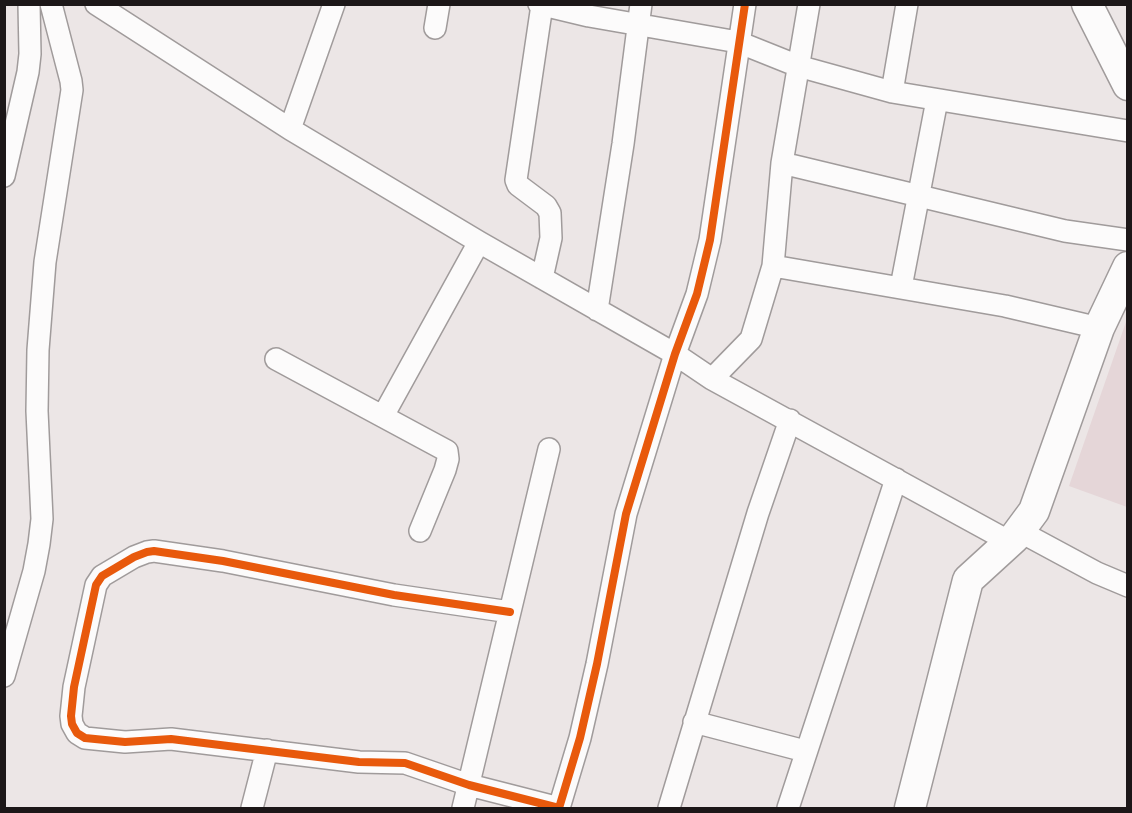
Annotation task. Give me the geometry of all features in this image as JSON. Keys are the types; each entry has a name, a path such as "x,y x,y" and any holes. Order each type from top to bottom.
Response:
{"street":[{"path":"4,176 28,72 29,4"},
{"path":"4,676 39,544 42,519 37,411 38,350 45,262 72,90 51,4"},
{"path":"96,4 290,129 479,242 675,354 712,379 896,479 1015,536 1128,586"},
{"path":"290,129 334,4"},
{"path":"435,28 439,4"},
{"path":"510,612 394,595 222,561 154,551 134,557 102,576 96,585 74,687 71,716 77,733 85,738 125,742 171,739 360,762 405,763 469,785 560,808 580,738 597,664 626,514 675,354 697,294 710,240 745,4"},
{"path":"712,379 751,339 773,266 782,163 809,4"},
{"path":"892,92 907,4"},
{"path":"1087,4 1128,85"},
{"path":"542,278 551,238 550,213 546,206 518,185 516,180 541,5 589,16 640,14 738,42 798,66 892,92 1128,131"},
{"path":"597,310 640,14"},
{"path":"901,287 937,100"},
{"path":"782,163 1065,231 1128,240"},
{"path":"383,416 479,242"},
{"path":"773,266 1005,306 1099,328"},
{"path":"909,808 968,580 1015,536 1034,511 1099,328 1128,267"},
{"path":"276,358 443,448 448,454 446,470 420,531"},
{"path":"669,808 758,513 790,420"},
{"path":"463,808 549,449"},
{"path":"788,808 896,479"},
{"path":"694,722 805,752"},
{"path":"252,808 267,750"}],"shaded area":[{"path":"1127,319 1128,507 1069,486"}],"cycle path":[{"path":"510,612 394,595 223,561 154,551 147,552 102,576 96,585 74,687 72,724 77,733 85,738 125,742 171,739 359,762 405,763 469,785 559,808 580,738 597,664 626,514 675,354 697,294 710,240 745,4"}]}
